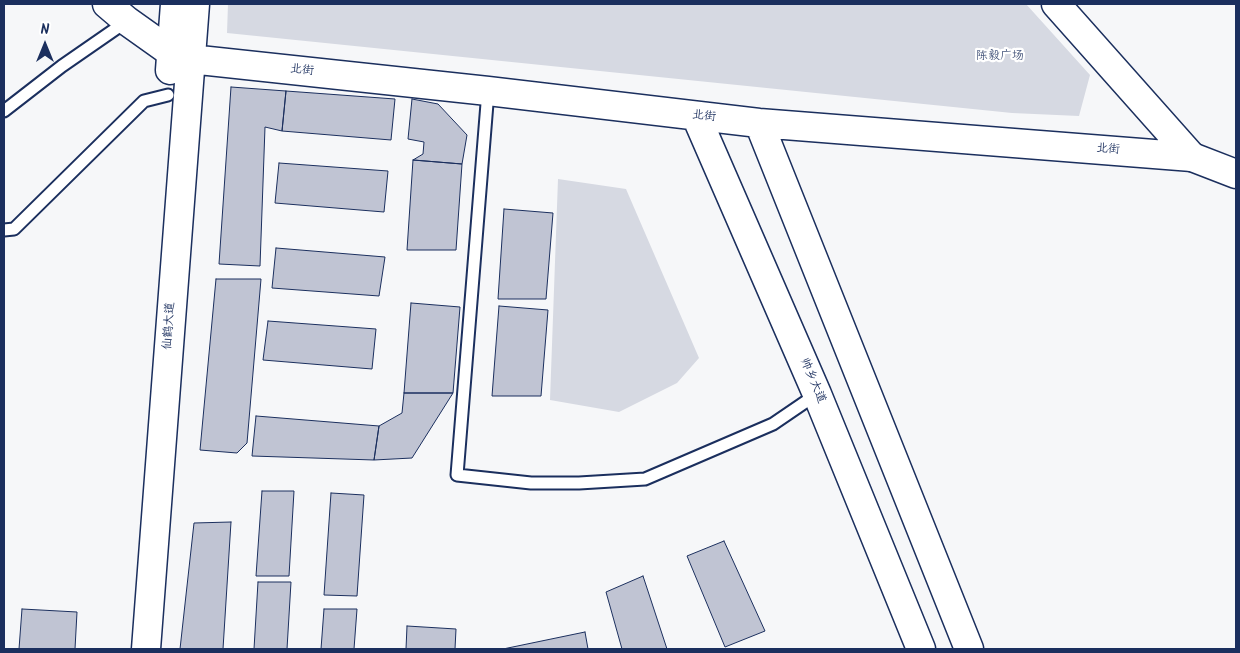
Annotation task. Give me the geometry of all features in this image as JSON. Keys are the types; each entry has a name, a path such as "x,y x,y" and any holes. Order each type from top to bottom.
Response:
{"main road":[{"name":"仙鹤大道","path":"146,649 181,56 175,4"},
{"name":"仙鹤大道","path":"129,649 168,95 195,4"},
{"path":"1056,4 1192,157"},
{"path":"117,12 181,56"},
{"name":"北街","path":"181,56 759,123 1192,157 1236,174"},
{"name":"帅乡大道","path":"696,116 817,394 921,649"},
{"path":"759,123 969,649"}],"lane":[{"path":"4,111 62,66 117,12"},
{"path":"488,91 457,475 531,483 579,483 645,478 773,424 817,394"},
{"path":"4,230 14,229 144,101 168,95"}],"green space":[{"name":"陈毅广场","path":"228,4 1026,4 1090,75 1079,116 1012,113 227,33"},
{"path":"558,179 626,189 699,358 677,383 619,412 550,400"}],"building":[{"path":"231,87 286,91 282,131 265,127 260,266 219,264"},
{"path":"286,91 395,99 391,140 282,131"},
{"path":"412,99 438,104 467,135 462,164 413,160 423,154 424,142 408,139"},
{"path":"413,160 462,164 456,250 407,250"},
{"path":"279,163 388,171 384,212 275,203"},
{"path":"504,209 553,213 546,299 498,299"},
{"path":"276,248 385,257 379,296 272,288"},
{"path":"216,279 261,279 247,443 237,453 200,450"},
{"path":"411,303 460,307 453,393 404,393"},
{"path":"499,306 548,310 541,396 492,396"},
{"path":"268,321 376,329 372,369 263,360"},
{"path":"404,393 453,393 412,458 374,460 379,426 402,413"},
{"path":"256,416 379,426 374,460 252,456"},
{"path":"262,491 294,491 289,576 256,576"},
{"path":"331,493 364,495 357,596 324,595"},
{"path":"231,522 223,649 180,649 194,523"},
{"path":"724,541 765,631 725,647 687,556"},
{"path":"643,576 667,649 622,649 606,592"},
{"path":"258,582 291,582 287,649 254,649"},
{"path":"22,609 77,612 75,649 19,649"},
{"path":"324,609 357,609 354,649 321,649"},
{"path":"407,626 456,629 455,649 406,649"},
{"path":"585,632 588,649 503,649"}]}
